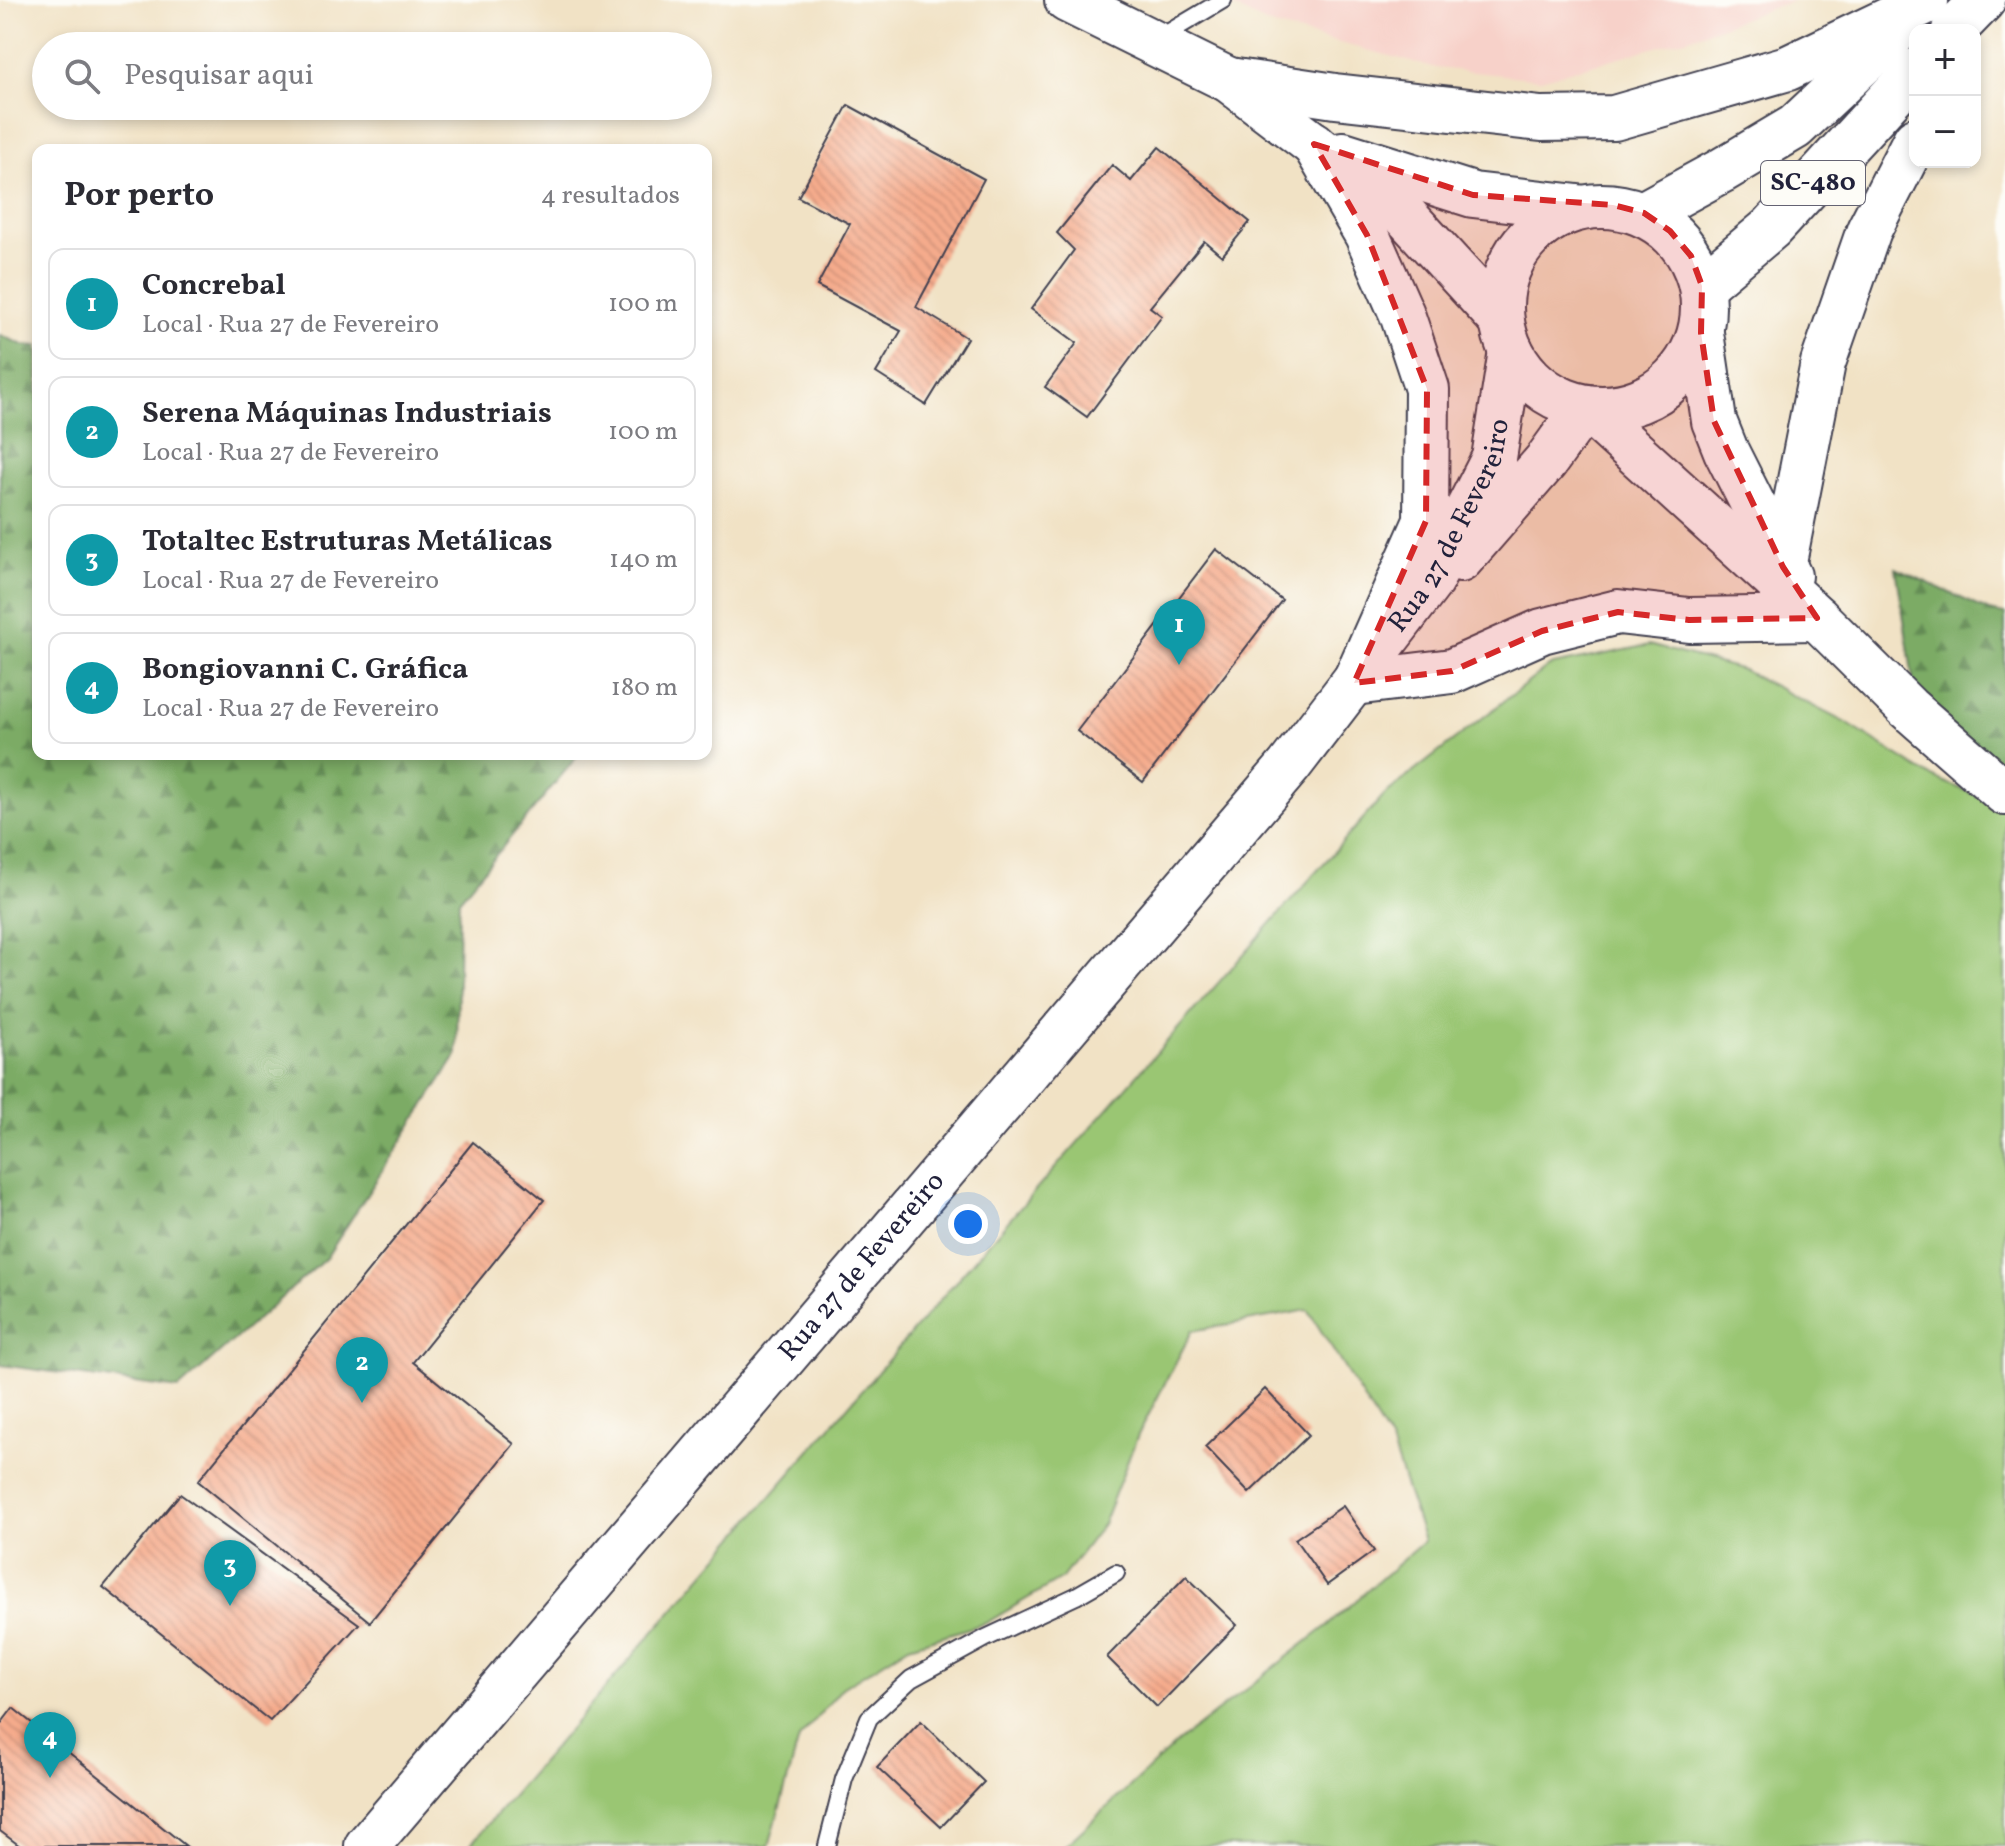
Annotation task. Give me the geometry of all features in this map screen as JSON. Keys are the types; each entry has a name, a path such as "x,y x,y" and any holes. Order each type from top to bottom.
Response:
{"main road":[{"path":"1067,0 1229,80 1401,211 1506,335 1529,378 1555,397 1585,407 1616,408 1645,400 1670,383 1689,360 1701,333"},
{"path":"1229,80 1335,96 1541,119 1614,118 1788,68 1952,14"},
{"name":"SC-480","path":"1644,213 1795,127 1952,14"},
{"name":"SC-480","path":"1702,286 1771,228 1909,78"},
{"path":"1314,144 1473,195 1578,207 1613,205 1644,213 1670,231 1691,256 1702,286 1704,309 1701,333 1714,421 1783,567 1817,618"},
{"path":"1314,144 1367,235 1402,314 1427,389 1426,521 1354,683"},
{"path":"1783,567 1823,363 1869,230 1909,152"},
{"path":"1506,335 1503,282 1518,248 1545,222 1578,207"},
{"name":"Rua 27 de Fevereiro","path":"367,1846 1279,778 1431,581 1494,458 1506,335"},
{"path":"1585,407 1817,618 1908,708 2005,793"},
{"name":"Rua 27 de Fevereiro","path":"1354,683 1546,461 1585,407"},
{"path":"1354,683 1452,671 1542,631 1618,612 1689,620 1817,618"}],"lane":[{"path":"1152,42 1223,0"},
{"path":"827,1846 844,1779 869,1718 911,1679 1116,1573"}],"highlighted area":[{"path":"1314,144 1473,195 1613,205 1644,213 1670,231 1691,256 1702,286 1701,333 1714,421 1783,567 1817,618 1689,620 1618,612 1542,631 1452,671 1354,683 1426,521 1427,389 1367,235"}],"shaded area":[{"path":"1218,0 1795,0 1689,38 1541,79 1436,68 1270,25"}],"green space":[{"path":"0,335 32,346 32,760 574,760 459,900 457,1055 326,1258 179,1389 0,1365"},
{"path":"1896,568 1989,611 2005,614 2005,768 1918,712"},
{"path":"1649,645 1743,670 1848,724 1930,776 2005,807 2005,1846 1065,1846 1178,1742 1327,1626 1424,1541 1391,1443 1308,1310 1192,1331 1138,1435 1103,1524 1062,1578 986,1623 909,1646 842,1688 799,1739 769,1846 469,1846 982,1251 1384,795 1549,666"}],"building":[{"path":"848,105 984,179 916,307 967,338 926,405 876,373 901,331 817,286 850,224 798,197"},
{"path":"1159,147 1250,222 1222,256 1204,241 1150,307 1162,316 1087,417 1045,387 1077,343 1031,309 1074,250 1057,233 1112,165 1131,181"},
{"path":"1216,549 1282,600 1143,782 1077,731"},
{"path":"473,1142 544,1200 413,1362 514,1444 370,1622 198,1481"},
{"path":"1265,1389 1309,1435 1249,1493 1205,1447"},
{"path":"180,1494 359,1624 270,1721 103,1587"},
{"path":"1343,1506 1374,1551 1327,1585 1295,1539"},
{"path":"1186,1576 1237,1625 1157,1707 1107,1657"},
{"path":"13,1708 186,1846 20,1846 0,1831 0,1725"},
{"path":"921,1721 984,1782 941,1827 877,1767"}],"place":[{"name":"Concrebal","path":"1179,665"},
{"name":"Serena Máquinas Industriais","path":"362,1403"},
{"name":"Totaltec Estruturas Metálicas","path":"230,1606"},
{"name":"Bongiovanni C. Gráfica","path":"50,1778"}]}
